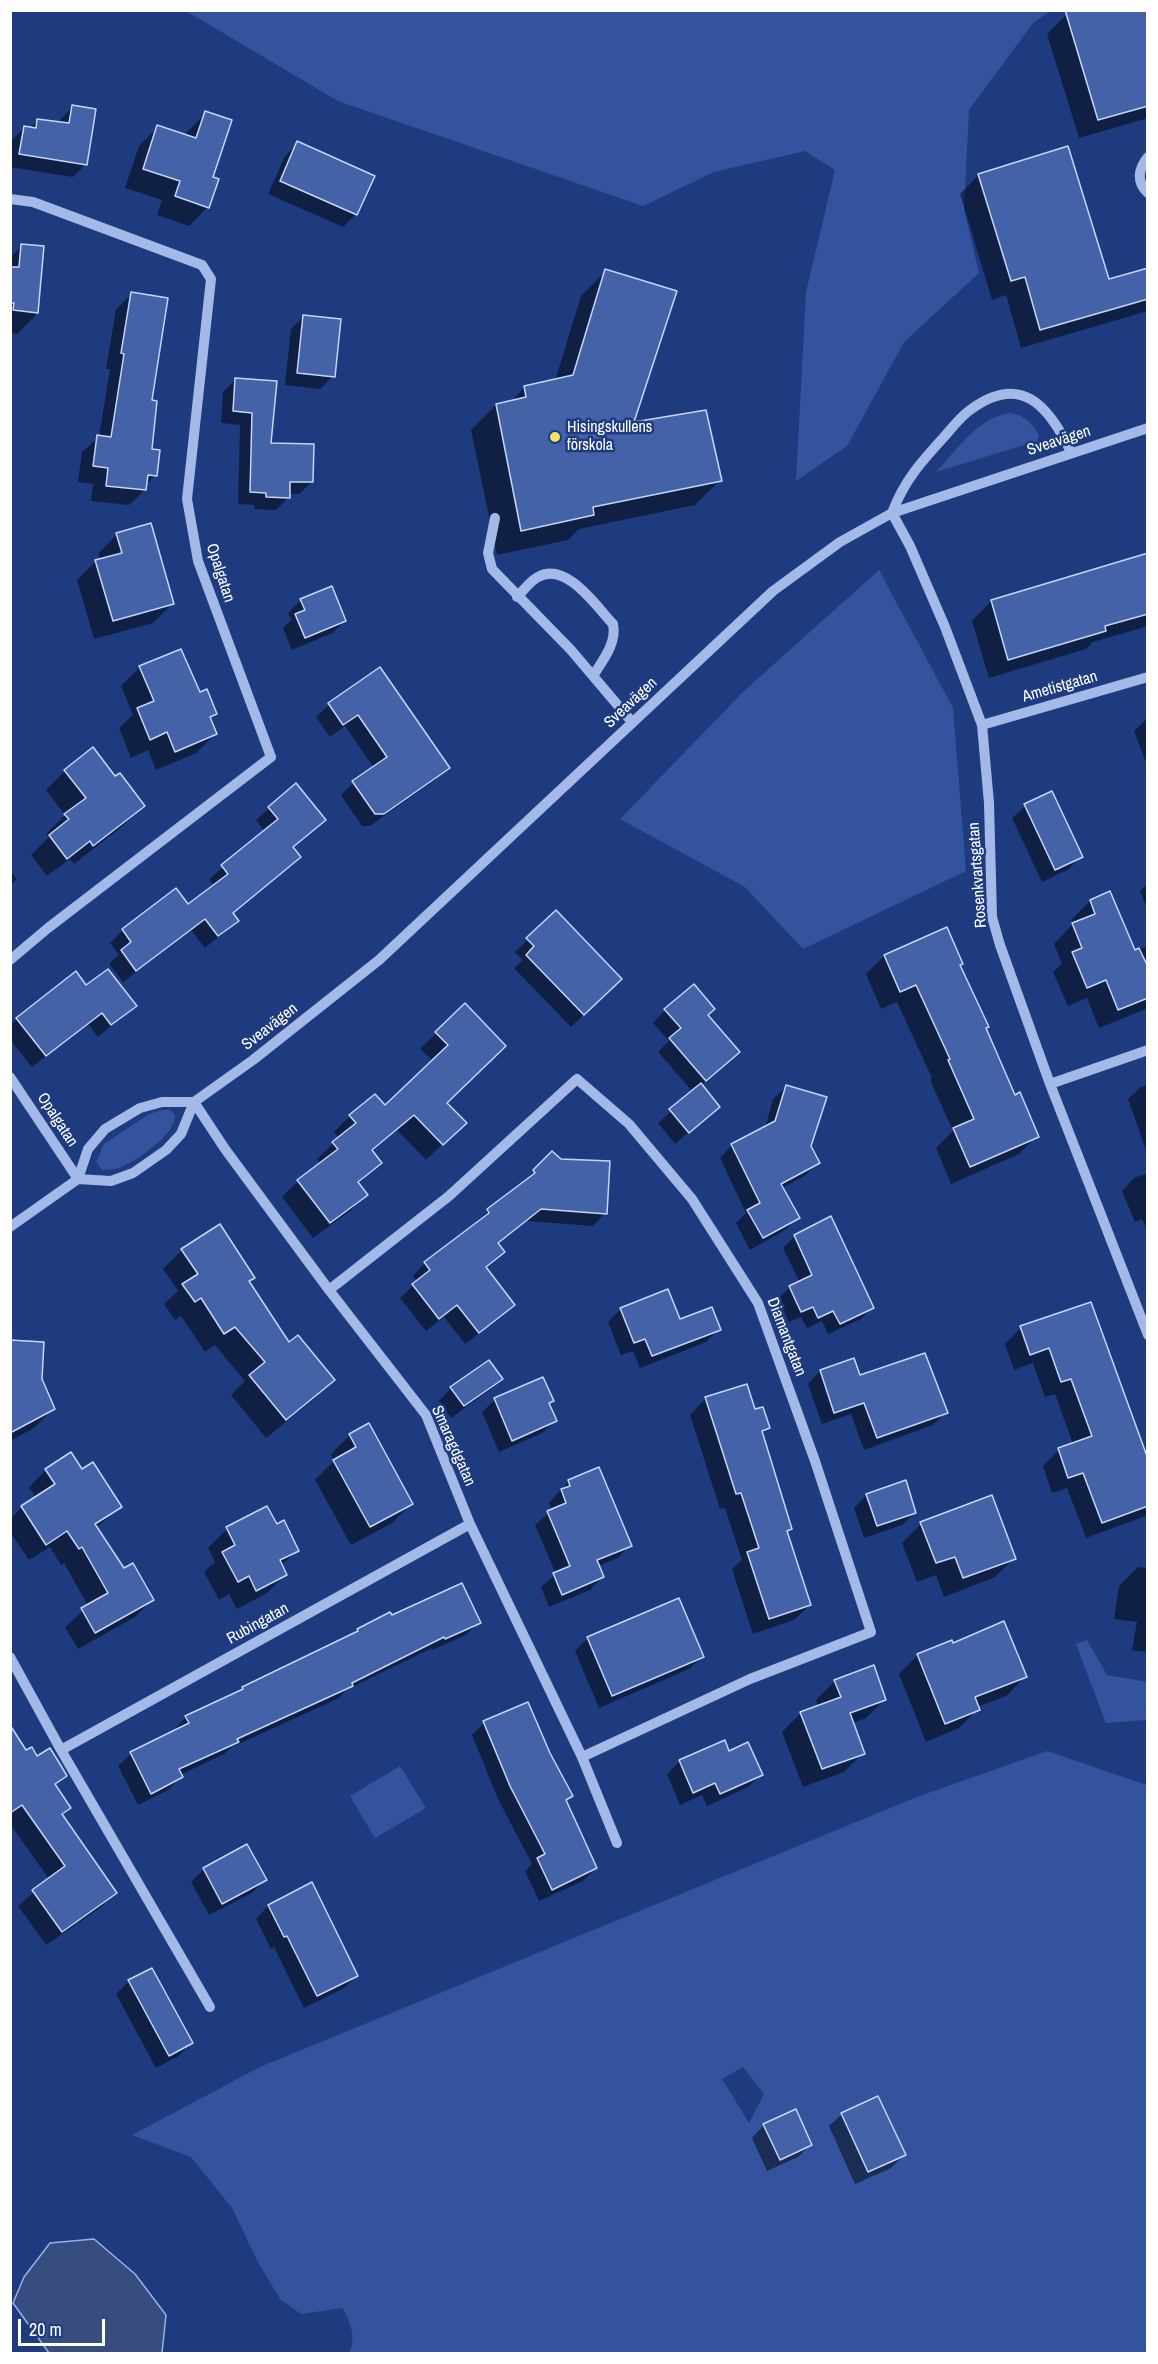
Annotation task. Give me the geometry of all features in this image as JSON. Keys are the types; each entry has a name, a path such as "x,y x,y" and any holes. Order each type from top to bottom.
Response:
{"street":[{"path":"1148,157 1140,169 1139,177 1148,193"},
{"name":"Opalgatan","path":"10,199 33,202 202,265 211,279 187,499 198,561 271,757 48,928 10,960"},
{"path":"892,513 901,489 924,459 968,411 994,395 1014,392 1029,397 1062,432 1071,452"},
{"name":"Sveavägen","path":"194,1102 253,1060 379,960 557,796 632,722 772,591 840,542 892,513 1148,428"},
{"name":"Rosenkvartsgatan","path":"892,513 910,546 982,725 989,803 992,917 1000,945 1050,1084 1148,1335"},
{"path":"495,518 488,553 492,569 571,650 632,722"},
{"path":"517,597 538,576 556,574 571,579 613,624 615,633 611,646 593,676"},
{"name":"Ametistgatan","path":"982,725 1148,676"},
{"path":"1050,1084 1148,1050"},
{"name":"Opalgatan","path":"10,1077 78,1179"},
{"name":"Diamantgatan","path":"328,1290 449,1196 577,1079 629,1124 692,1199 758,1303 815,1461 871,1632 750,1679 582,1757"},
{"path":"10,1227 78,1179 88,1149 105,1129 140,1108 162,1102 194,1102 181,1134 166,1150 133,1173 111,1181 78,1179"},
{"name":"Smaragdgatan","path":"194,1102 225,1149 328,1290 426,1415 470,1524 582,1757 616,1843"},
{"name":"Rubingatan","path":"61,1750 470,1524"},
{"path":"10,1657 61,1750 210,2007"}],"shaded area":[{"path":"186,11 1050,11 1033,23 969,110 964,209 979,273 904,342 847,446 796,481 806,292 835,170 805,151 714,172 643,206 338,101"},
{"path":"1010,413 1030,423 1039,435 1037,441 936,472 978,428 998,416"},
{"path":"879,570 953,708 966,871 803,949 745,887 620,819 744,691"},
{"path":"170,1110 175,1115 174,1122 155,1146 128,1164 116,1169 102,1170 96,1162 104,1144 149,1114"},
{"path":"1087,1640 1107,1675 1147,1682 1147,1720 1106,1723 1076,1644"},
{"path":"1047,1751 1147,1785 1147,2353 349,2353 352,2330 342,2308 301,2314 280,2299 258,2262 232,2208 191,2157 132,2135 260,2067 917,1797","holes":["743,2067 764,2094 749,2123 722,2079"]},
{"path":"400,1766 426,1808 375,1838 350,1796"},
{"path":"94,2239 135,2274 166,2315 162,2353 49,2353 13,2303 24,2277 50,2243"}],"building":[{"path":"1065,10 1148,10 1148,106 1098,120"},
{"path":"72,105 96,109 87,165 19,154 24,126 36,128 37,119 69,123"},
{"path":"205,111 232,120 213,177 219,179 209,208 175,196 180,181 143,169 157,125 196,138"},
{"path":"297,141 375,176 357,215 280,181"},
{"path":"1068,146 1109,279 1148,268 1148,299 1040,330 1025,277 1011,281 978,174"},
{"path":"21,244 44,246 38,313 13,310 14,303 10,303 10,267 19,267"},
{"path":"605,269 677,291 634,422 706,410 722,481 593,507 594,515 521,531 496,404 526,397 524,386 573,375"},
{"path":"131,292 168,298 152,400 157,401 152,449 160,450 157,476 148,475 146,490 106,486 108,468 93,466 97,435 111,437"},
{"path":"303,315 341,319 335,377 297,373"},
{"path":"235,378 277,381 271,443 314,444 313,482 290,482 290,498 266,497 266,493 250,492 252,413 233,411"},
{"path":"151,523 174,604 113,621 95,560 122,553 116,533"},
{"path":"1148,553 1148,614 1105,626 1106,631 1008,660 991,600"},
{"path":"332,586 346,621 305,638 295,614 305,610 300,599"},
{"path":"181,649 200,692 207,689 217,714 210,717 217,734 175,752 167,732 150,740 137,708 154,701 139,666"},
{"path":"380,667 450,768 384,814 375,814 352,781 387,757 358,715 343,725 328,703"},
{"path":"93,747 115,776 120,773 145,806 93,846 90,841 67,859 49,835 69,819 64,814 86,798 64,770"},
{"path":"296,783 326,820 293,847 301,857 233,913 239,921 218,936 205,919 136,971 121,950 131,942 122,929 176,888 188,904 228,874 221,865 278,819 268,807"},
{"path":"1052,791 1083,857 1055,870 1024,804"},
{"path":"1110,891 1135,950 1139,948 1148,967 1148,998 1118,1010 1106,980 1087,988 1072,952 1082,948 1072,923 1095,914 1090,900"},
{"path":"556,910 622,979 584,1015 526,955 534,946 526,938"},
{"path":"947,927 963,964 960,965 989,1027 986,1028 1015,1095 1020,1092 1039,1137 970,1167 953,1128 974,1119 948,1060 950,1059 916,985 900,992 884,955"},
{"path":"108,969 137,1006 111,1025 102,1013 46,1056 16,1018 76,971 86,985"},
{"path":"694,984 715,1009 708,1015 740,1052 706,1081 669,1038 681,1028 664,1009"},
{"path":"465,1003 506,1046 447,1103 467,1123 443,1145 414,1115 372,1150 382,1163 358,1182 368,1195 330,1223 297,1180 338,1149 332,1142 356,1123 349,1115 375,1094 385,1105 448,1045 435,1032"},
{"path":"701,1083 720,1107 689,1133 669,1109"},
{"path":"786,1085 827,1097 811,1146 820,1163 781,1184 800,1218 763,1238 747,1210 760,1203 731,1144 775,1121"},
{"path":"552,1151 561,1159 610,1161 607,1214 541,1209 498,1243 505,1252 486,1267 515,1305 479,1333 457,1305 439,1319 412,1284 430,1270 424,1262 489,1213 487,1209 535,1173 533,1170"},
{"path":"831,1216 874,1308 840,1324 833,1311 818,1318 813,1307 801,1312 789,1286 812,1275 794,1235"},
{"path":"220,1224 255,1278 249,1281 289,1342 298,1335 335,1380 286,1420 249,1375 265,1362 235,1327 224,1334 201,1298 195,1302 182,1284 198,1274 181,1249"},
{"path":"668,1289 680,1319 712,1307 721,1330 652,1356 645,1339 634,1343 620,1308"},
{"path":"1091,1302 1148,1459 1148,1506 1102,1523 1083,1473 1068,1478 1058,1448 1092,1436 1071,1379 1061,1382 1049,1348 1030,1355 1020,1326"},
{"path":"10,1340 44,1342 42,1379 55,1409 10,1433"},
{"path":"925,1353 948,1413 877,1438 864,1403 834,1413 820,1370 854,1358 860,1375"},
{"path":"489,1360 503,1379 464,1406 450,1387"},
{"path":"543,1377 554,1401 549,1403 557,1421 512,1441 494,1398"},
{"path":"747,1384 755,1409 763,1407 770,1428 762,1431 792,1529 787,1531 811,1605 769,1619 747,1552 759,1548 741,1493 736,1494 705,1397"},
{"path":"369,1423 413,1504 370,1527 333,1460 356,1447 349,1434"},
{"path":"71,1452 82,1469 93,1462 122,1507 95,1524 124,1568 133,1563 154,1600 95,1633 81,1608 108,1593 82,1547 79,1549 67,1531 46,1545 21,1506 55,1484 45,1469"},
{"path":"599,1467 632,1546 597,1560 604,1577 562,1595 553,1573 570,1566 547,1511 566,1503 561,1489 570,1486 568,1480"},
{"path":"906,1480 916,1513 877,1526 866,1494"},
{"path":"992,1495 1016,1559 963,1578 955,1557 936,1563 920,1522"},
{"path":"267,1506 277,1524 284,1520 299,1551 280,1560 287,1575 256,1591 249,1576 238,1582 222,1552 235,1545 226,1527"},
{"path":"462,1583 481,1623 445,1639 444,1637 352,1683 353,1686 237,1739 239,1742 179,1769 183,1777 151,1794 130,1752 189,1723 185,1716 358,1631 357,1629 390,1612 392,1615"},
{"path":"679,1598 704,1657 612,1696 587,1637"},
{"path":"1004,1621 1027,1677 975,1697 980,1710 945,1724 917,1654 952,1640 953,1643"},
{"path":"874,1665 886,1700 850,1713 865,1754 822,1769 800,1712 841,1697 834,1680"},
{"path":"528,1702 550,1753 573,1796 566,1800 597,1868 552,1890 537,1858 545,1854 510,1786 483,1721"},
{"path":"10,1725 26,1750 32,1747 37,1756 50,1748 67,1776 55,1784 71,1808 62,1814 117,1893 62,1932 32,1890 65,1866 22,1805 10,1813"},
{"path":"725,1740 729,1751 748,1742 763,1775 720,1794 715,1783 693,1793 679,1760"},
{"path":"247,1844 267,1880 222,1904 203,1868"},
{"path":"312,1882 358,1976 317,1996 287,1936 284,1937 268,1905"},
{"path":"152,1968 193,2043 169,2056 128,1980"},
{"path":"878,2096 906,2155 868,2172 841,2113"},
{"path":"796,2109 812,2145 780,2160 763,2124"}],"place":[{"name":"Hisingskullens förskola","path":"555,437"}]}
